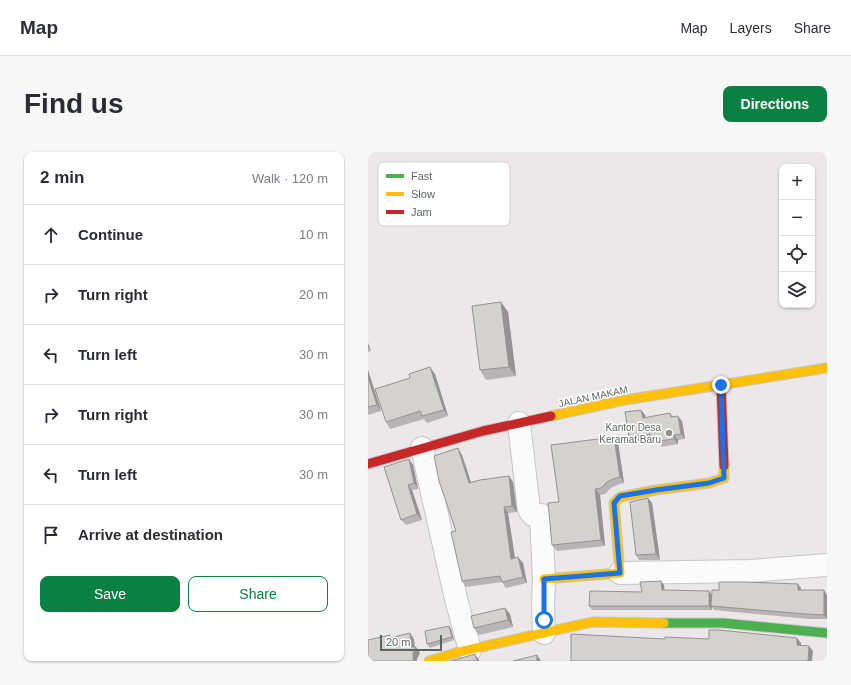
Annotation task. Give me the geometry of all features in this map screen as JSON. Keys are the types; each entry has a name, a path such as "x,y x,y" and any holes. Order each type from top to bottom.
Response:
{"street":[{"name":"JALAN MAKAM","path":"368,464 483,431 625,400 827,368"},
{"path":"620,573 614,503 620,496 709,483 724,478 721,385"},
{"path":"519,423 529,510 533,515 540,515 544,579 544,620"},
{"path":"422,448 456,599 470,650"},
{"path":"544,579 620,573 750,571 827,566"},
{"path":"429,661 470,650 544,620 723,623 827,633"}],"building":[{"path":"501,302 509,367 480,370 472,306"},
{"path":"430,367 444,410 422,416 420,411 386,422 375,389 410,378 409,374"},
{"path":"368,377 377,405 368,407"},
{"path":"641,410 643,418 670,413 671,417 678,416 681,434 674,435 674,439 658,441 658,437 651,439 650,434 629,437 625,412"},
{"path":"614,437 620,477 607,482 601,488 595,489 601,540 552,545 548,503 559,502 551,445"},
{"path":"458,448 469,483 509,476 512,506 504,507 511,559 518,557 523,577 502,582 500,576 462,581 451,532 456,531 439,481 434,456"},
{"path":"409,459 414,483 408,485 417,514 401,520 384,467"},
{"path":"648,498 656,554 636,555 630,502"},
{"path":"661,581 662,590 709,591 709,606 589,606 590,591 642,592 640,582"},
{"path":"719,582 798,584 798,590 824,590 824,615 711,606 712,590 719,590"},
{"path":"505,608 508,620 474,628 471,616"},
{"path":"449,626 452,637 427,644 425,631"},
{"path":"709,630 797,638 797,645 809,646 808,661 571,661 571,634 665,639 665,637 709,639"},
{"path":"410,633 411,647 416,647 413,653 414,661 368,661 368,640 390,635 390,638"},
{"path":"475,654 477,661 451,661"},
{"path":"537,655 537,661 513,661"}],"traffic: fast":[{"path":"664,623 723,623 827,633"}],"traffic: slow":[{"path":"551,416 625,400 827,368"},
{"path":"544,579 620,573 614,503 620,497 656,490 709,483 724,478 724,466"},
{"path":"429,661 459,652 592,622 664,623"}],"traffic: jam":[{"path":"721,385 724,466"},
{"path":"368,464 483,431 551,416"}],"place":[{"name":"Kantor Desa Keramat Baru","path":"669,433"}],"route":[{"path":"544,620 544,579 620,573 614,503 620,496 709,483 724,478 721,385"}]}
